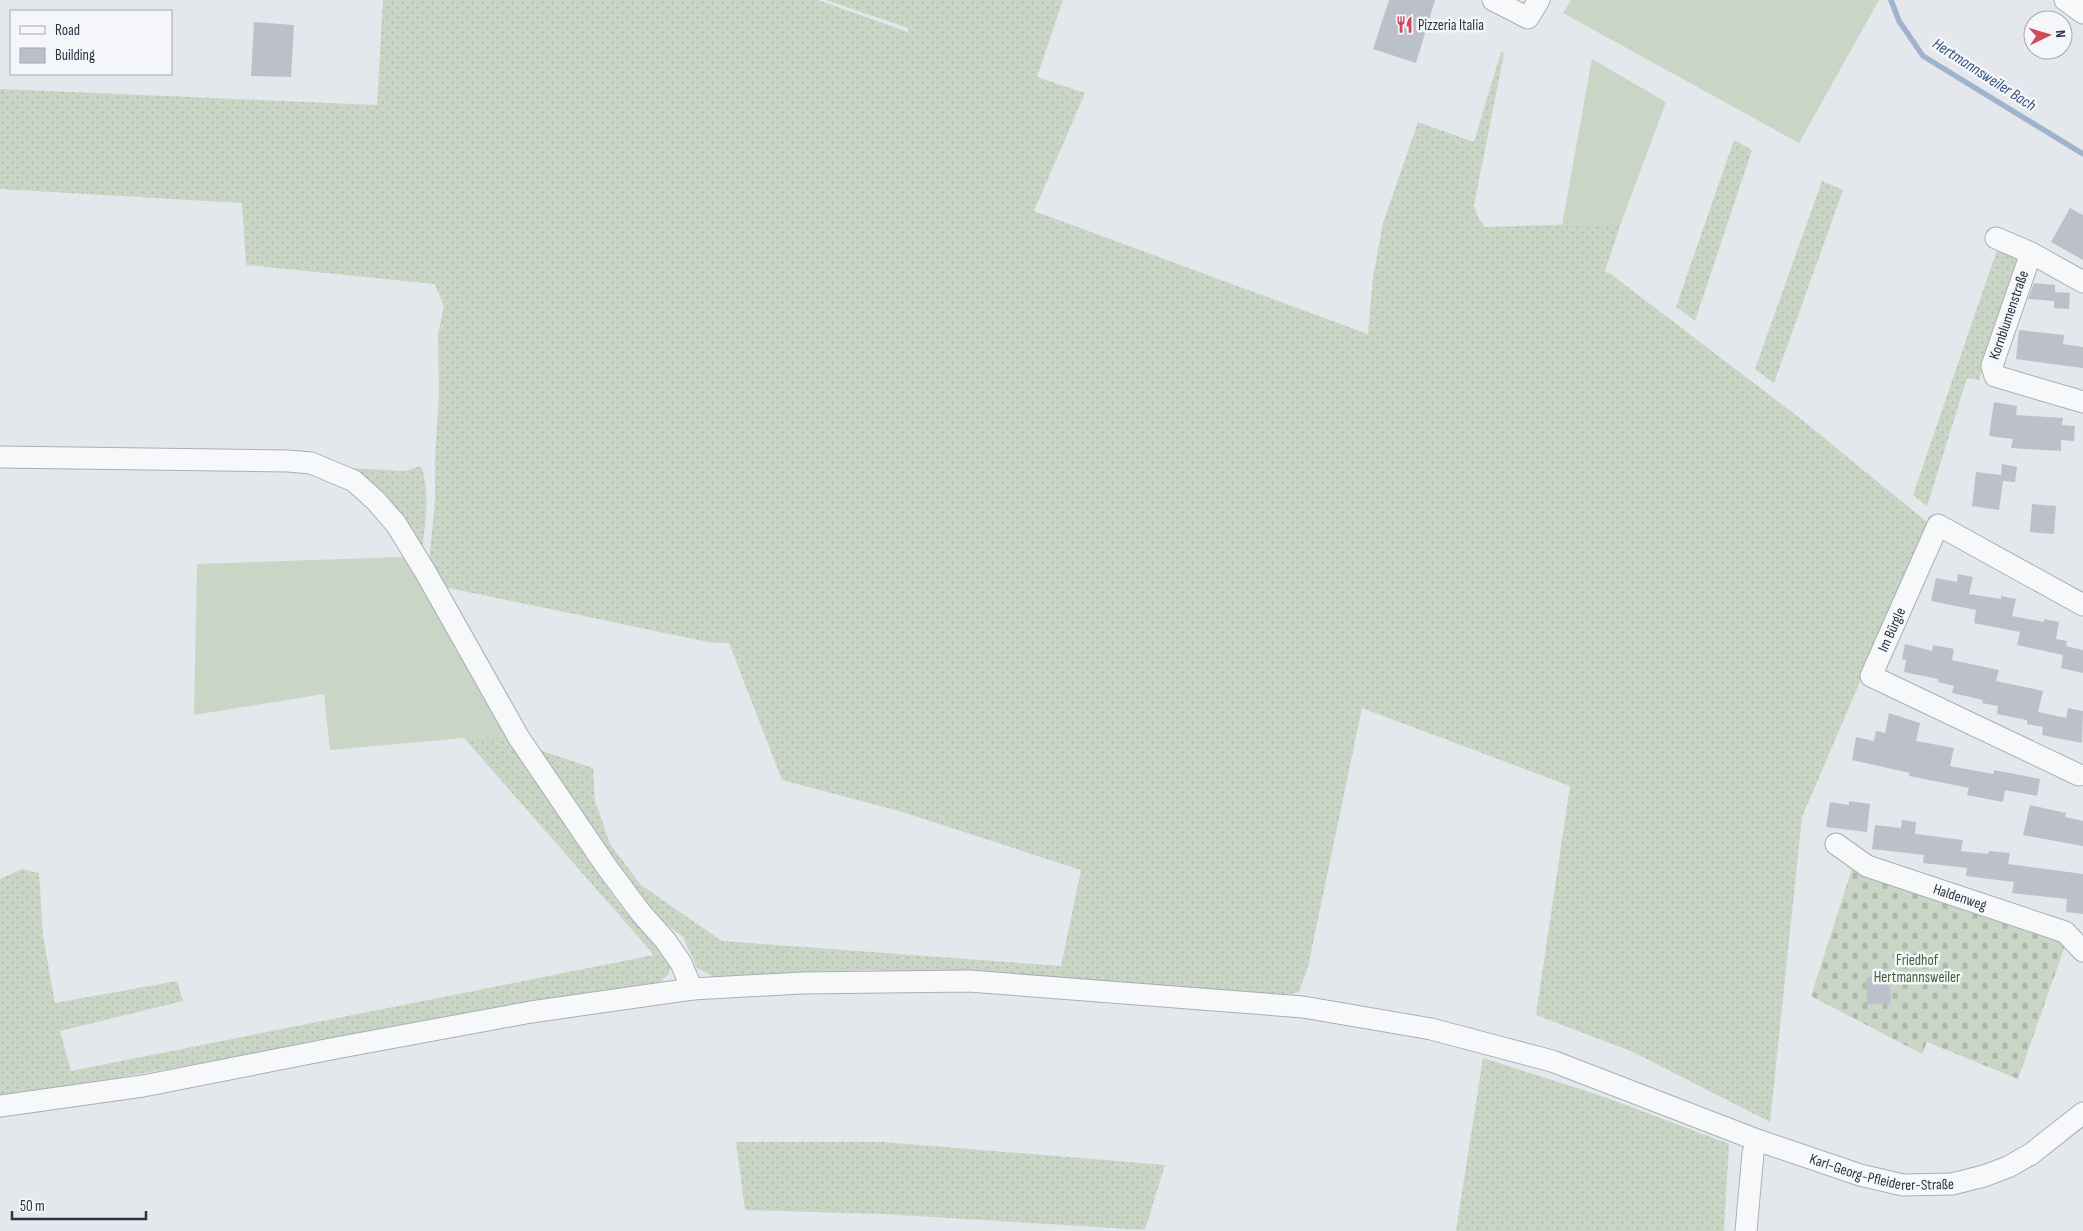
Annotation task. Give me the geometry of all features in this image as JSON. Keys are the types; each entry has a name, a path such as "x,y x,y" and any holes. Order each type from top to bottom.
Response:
{"street":[{"path":"1493,0 1534,9"},
{"path":"2065,0 2083,13"},
{"path":"1996,238 2031,253 2083,282"},
{"name":"Kornblumenstraße","path":"2031,253 1992,366 1995,376 2083,402"},
{"path":"0,457 311,463 354,481 376,501 396,524 426,573 519,738 606,866 640,913 665,940 681,964 692,989"},
{"name":"Im Bürgle","path":"2079,775 1871,676 1938,525 2083,605"},
{"name":"Haldenweg","path":"1836,844 1867,866 2065,932 2083,951"},
{"name":"Karl-Georg-Pfleiderer-Straße","path":"0,1106 143,1086 531,1012 692,989 802,983 969,981 1303,1007 1431,1029 1535,1056 1625,1088 1757,1140 1860,1175 1903,1185 1944,1184 1984,1176 2008,1167 2079,1125"},
{"path":"1746,1231 1753,1153 1757,1140"}],"green space":[{"path":"383,0 818,0 908,32 908,28 826,0 1063,0 1037,77 1085,93 1034,211 1368,334 1373,277 1383,223 1418,122 1474,142 1501,52 1504,54 1474,205 1478,217 1485,227 1621,223 1605,271 1801,419 1928,523 1802,817 1770,1122 1633,1052 1536,1015 1570,786 1362,708 1308,967 1299,992 1272,998 1065,978 866,970 714,977 697,968 683,937 638,902 531,747 593,768 595,801 610,844 641,885 722,941 1061,966 1081,870 899,811 782,780 729,643 708,642 439,586 429,563 435,501 435,458 439,396 438,334 444,306 435,284 246,265 242,203 0,189 0,89 377,105"},
{"path":"1571,0 1879,0 1799,143 1563,13"},
{"path":"1592,59 1666,102 1621,223 1562,225"},
{"path":"1734,140 1752,150 1695,321 1676,307"},
{"path":"1822,181 1843,190 1774,383 1755,369"},
{"path":"1998,247 2020,258 1979,380 1967,378 1927,506 1913,495"},
{"path":"421,466 427,497 422,551 350,468 405,471"},
{"path":"404,557 508,737 464,738 330,750 324,694 194,715 197,564"},
{"path":"508,737 579,846 624,910 656,942 672,964 668,975 659,983 75,1085 0,1095 0,879 22,869 39,873 43,936 55,1003 177,981 183,1001 60,1031 71,1071 654,955 464,738"},
{"name":"Friedhof Hertmannsweiler","path":"1852,869 2066,943 2018,1079 1927,1042 1922,1054 1811,996"},
{"path":"1483,1058 1602,1096 1729,1144 1724,1231 1456,1231"},
{"path":"736,1142 883,1142 1165,1165 1145,1230 885,1214 745,1210"}],"building":[{"name":"Pizzeria Italia","path":"1389,0 1435,0 1416,63 1373,49"},
{"path":"254,22 294,25 291,77 251,76"},
{"path":"2070,208 2083,215 2083,260 2051,242"},
{"path":"2034,283 2055,285 2055,292 2070,293 2069,309 2054,308 2054,301 2028,299"},
{"path":"2019,330 2064,335 2063,344 2083,347 2083,368 2016,359"},
{"path":"1994,402 2017,406 2016,415 2063,418 2062,425 2075,426 2074,441 2061,440 2061,451 2011,448 2013,439 1989,436"},
{"path":"2002,464 2017,467 2015,482 2003,481 1999,510 1972,506 1976,472 2001,475"},
{"path":"2032,504 2056,506 2054,534 2030,532"},
{"path":"1958,574 1973,577 1969,594 2001,599 2001,596 2016,599 2012,616 2044,622 2044,619 2059,622 2056,639 2067,641 2066,646 2083,650 2083,673 2061,668 2063,655 2017,645 2020,632 1974,623 1976,610 1931,601 1936,578 1957,582"},
{"path":"1905,644 1932,651 1933,645 1954,649 1952,660 1999,670 1996,681 2043,691 2038,712 2066,718 2068,708 2083,711 2082,743 2042,735 2043,727 2027,724 2027,720 1997,714 1998,706 1982,703 1983,700 1952,693 1954,686 1938,682 1938,679 1904,672 1906,660 1902,659"},
{"path":"1889,713 1920,723 1916,741 1954,748 1950,766 1993,774 1994,770 2040,779 2037,796 2005,790 2003,802 1967,795 1969,788 1909,776 1910,773 1852,760 1856,737 1874,741 1876,731 1885,733"},
{"path":"1849,801 1870,804 1867,832 1826,827 1830,802 1849,805"},
{"path":"2030,805 2066,813 2065,817 2083,821 2083,846 2023,835"},
{"path":"1902,820 1916,822 1915,834 1963,840 1961,851 1988,854 1989,851 2010,853 2008,864 2083,874 2083,914 2066,912 2067,899 2012,893 2014,882 1966,876 1967,868 1923,863 1924,855 1872,849 1875,825 1901,828"},
{"path":"1866,977 1890,977 1891,1003 1867,1004"}],"waterway":[{"name":"Hertmannsweiler Bach","path":"1891,0 1899,21 1923,56 2083,154"}],"place":[{"name":"Pizzeria Italia","path":"1404,25"}]}
